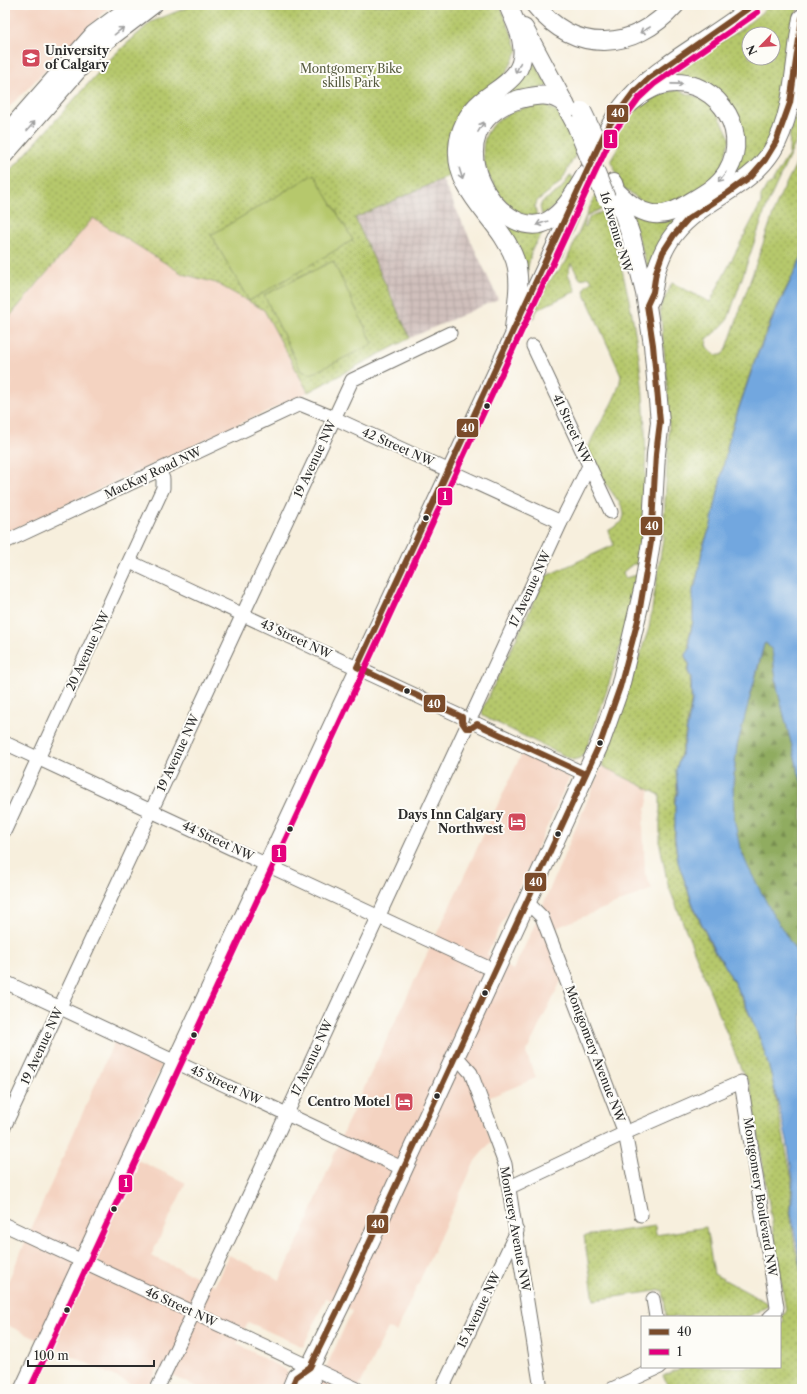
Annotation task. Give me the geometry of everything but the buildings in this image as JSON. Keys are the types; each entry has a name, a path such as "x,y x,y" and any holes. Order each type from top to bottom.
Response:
{"highway":[{"path":"508,5 522,40 523,52 520,64 511,81 480,102 471,112 461,134 458,157 461,173 466,187 504,240 514,258 518,279 514,329"},
{"name":"16 Avenue NW","path":"511,5 565,104 579,118"},
{"name":"16 Avenue NW","path":"309,1389 311,1384 310,1367 404,1169 600,741 620,687 638,620 651,542 656,454 660,422 653,345 639,266 612,191 579,118 524,5"},
{"path":"535,5 554,24 569,33 592,41 605,42 634,36 660,19 675,5"},
{"path":"647,305 653,292 659,262 674,234 688,219 751,176 766,160 778,141 786,120 802,18"},
{"path":"612,191 631,206 642,212 657,215 675,212 709,191 722,179 732,160 736,140 732,123 720,102 708,92 686,84 669,83 654,87 640,95 619,112"},
{"path":"565,104 554,96 540,95 509,103 493,112 484,122 477,134 473,151 475,168 484,187 500,208 514,220 528,225 542,223 557,214 564,207 586,174"},
{"name":"16 Avenue NW","path":"612,191 621,244 637,311 647,376 649,426 656,454"},
{"name":"16 Avenue NW","path":"290,1389 296,1377 310,1367"}],"main road":[{"path":"5,134 93,34 132,5"},
{"path":"5,155 99,48 154,5"},
{"path":"586,174 607,128 633,93 649,78 753,5"}],"street":[{"path":"21,1389 586,174"},
{"name":"19 Avenue NW","path":"5,1125 352,380 450,333"},
{"name":"41 Street NW","path":"533,346 610,512"},
{"name":"42 Street NW","path":"300,404 334,418 560,522"},
{"name":"MacKay Road NW","path":"5,542 300,404"},
{"name":"17 Avenue NW","path":"157,1389 470,720 560,522 589,466"},
{"name":"20 Avenue NW","path":"5,830 163,488 163,479 159,470"},
{"name":"43 Street NW","path":"130,562 585,774"},
{"name":"44 Street NW","path":"5,743 495,971"},
{"name":"Montgomery Avenue NW","path":"527,902 542,917 625,1133 641,1215"},
{"name":"45 Street NW","path":"5,982 404,1169"},
{"name":"Monterey Avenue NW","path":"456,1056 471,1073 505,1164 510,1187 541,1389"},
{"name":"Montgomery Boulevard NW","path":"625,1133 741,1082 777,1307 773,1315"},
{"path":"510,1187 625,1133"},
{"name":"46 Street NW","path":"5,1225 357,1389"},
{"name":"15 Avenue NW","path":"442,1389 517,1231"},
{"path":"653,1299 656,1316"},
{"path":"612,1389 658,1368"}],"shaded area":[{"name":"University of Calgary","path":"5,5 111,5 5,111"},
{"path":"442,179 498,299 410,338 355,218"},
{"path":"93,218 183,274 216,283 264,310 308,392 5,533 5,322"},
{"path":"523,751 570,776 529,867 487,954 513,970 531,933 602,766 650,790 643,825 645,873 652,889 558,927 546,939 562,979 526,1053 536,1078 478,1102 491,1142 475,1161 396,1332 388,1328 358,1389 316,1389 352,1311 326,1298 303,1347 248,1322 237,1344 286,1370 288,1375 281,1389 201,1389 157,1369 149,1389 141,1389 5,1324 5,1288 114,1042 162,1065 123,1153 186,1183 151,1256 215,1285 229,1255 280,1280 307,1222 344,1130"}],"green space":[{"name":"Montgomery Bike skills Park","path":"193,5 500,5 518,50 455,173 355,218 410,338 308,392 264,310 216,283 183,274 93,218 5,322 5,177 113,56 151,22"},
{"path":"771,5 798,5 781,115 771,143 735,182 739,124 672,75 741,29 741,66 781,66 781,26 745,26"},
{"path":"529,55 549,86 508,96 493,103"},
{"path":"802,89 802,129 767,205 728,319 707,339 706,345 711,352 717,355 722,355 727,348 778,200 802,152 802,256 774,313 754,361 730,434 711,525 702,547 700,565 693,589 693,621 688,640 689,649 684,655 689,665 687,671 690,677 691,702 683,746 676,770 677,792 674,802 676,811 674,838 678,862 693,907 714,952 723,962 744,1003 762,1044 771,1074 792,1180 790,1213 795,1247 802,1276 802,1389 669,1389 663,1376 681,1368 781,1368 781,1322 784,1321 782,1316 786,1311 750,1085 741,1069 668,885 660,845 660,795 602,766 649,628 663,539 669,427 667,382 660,308 672,283 710,302 761,203 761,196 767,185 771,184 789,154 790,126 800,113"},
{"path":"678,90 713,103 730,138 721,173 673,207 652,209 622,187 611,160 619,146 613,139 632,112 655,94"},
{"path":"540,104 548,106 559,115 568,127 579,148 561,182 537,201 535,207 537,217 519,213 501,196 494,186 485,165 483,145 486,135 492,126 500,119 515,111"},
{"path":"314,174 353,240 249,301 211,235"},
{"path":"570,176 574,178 563,201 542,215 540,207 542,202 560,190"},
{"path":"596,193 603,208 586,216"},
{"path":"584,204 562,258 550,274 548,273 558,259"},
{"path":"604,211 618,254 628,297 637,341 642,386 645,431 645,476 639,565 633,564 623,572 625,578 637,575 627,620 608,687 585,753 580,758 573,760 483,716 482,710 546,576 614,545 608,531 622,522 624,515 623,508 599,474 588,449 616,394 621,375 584,292 585,287 592,281 590,277 580,279 571,263 568,274 576,291 538,309 533,318 531,318 545,286 566,262 586,216 584,227 586,226 589,217"},
{"path":"631,214 679,216 650,276"},
{"path":"505,224 521,231 543,232 532,249 526,275"},
{"path":"333,261 373,344 311,374 301,371 264,295"},
{"path":"766,643 772,650 778,692 802,785 802,961 757,890 743,860 735,827 733,798 736,750 764,644"},
{"path":"655,1226 656,1235 706,1227 714,1274 767,1303 768,1306 750,1316 666,1316 663,1290 594,1300 584,1236"}],"water":[{"path":"802,257 802,785 778,692 772,650 766,643 764,644 737,746 733,782 734,818 740,848 748,867 771,911 802,961 802,1274 791,1213 793,1179 787,1140 771,1074 762,1044 745,1003 723,962 715,952 694,907 678,862 675,838 675,802 678,792 676,770 684,746 692,702 691,677 688,671 690,665 685,656 690,649 689,640 693,622 693,590 696,583 703,547 711,525 730,435 755,361 775,313"}],"transit line":[{"name":"40","path":"585,774 477,724 471,728 466,728 462,722 462,717 357,667 607,128 633,93 649,78 753,5"},
{"name":"1","path":"30,1389 614,132 639,98 654,84 758,12"},
{"name":"40","path":"291,1389 296,1377 310,1367 341,1304 601,741 620,687 638,620 651,542 656,454 660,422 653,345 647,305 653,292 656,272 663,252 674,235 688,219 751,176 765,160 776,142 790,103 802,18"}],"place":[{"name":"University of Calgary","path":"31,58"},
{"name":"Days Inn Calgary Northwest","path":"517,822"},
{"name":"Centro Motel","path":"404,1102"}]}
